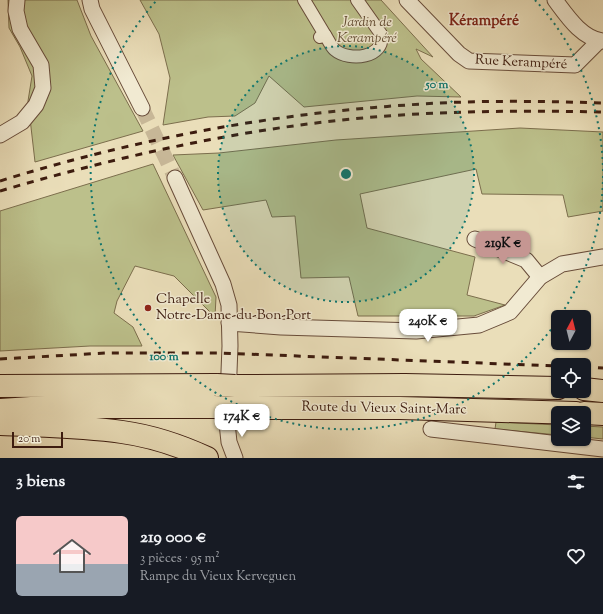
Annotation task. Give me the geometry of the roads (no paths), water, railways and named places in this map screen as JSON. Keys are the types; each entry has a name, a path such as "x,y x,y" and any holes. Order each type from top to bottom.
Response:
{"highway":[{"name":"Route du Vieux Saint-Marc","path":"0,386 405,385 551,388"},
{"path":"591,390 603,391"},
{"name":"Route du Vieux Saint-Marc","path":"0,410 46,407 225,413 400,408 551,412"},
{"path":"591,413 603,414"},
{"path":"0,424 68,427 124,432 163,441 207,458"}],"street":[{"path":"0,135 22,122 36,105 43,88 40,65 20,29 16,11 17,0"},
{"path":"90,0 92,9 142,108"},
{"path":"304,0 322,36 335,50 348,57 372,54 380,47 382,40 381,34 357,0"},
{"name":"Rue Kerampéré","path":"407,0 459,54 469,61 574,65 601,41"},
{"path":"555,0 581,32 601,41"},
{"path":"175,178 224,284 229,305 230,346 225,413 229,442 235,458"},
{"path":"475,239 526,260 540,277"},
{"path":"229,323 281,327 416,331 479,325 510,312 540,277 562,264 603,257"},
{"name":"Route du Vieux Saint-Marc","path":"431,429 603,449"}],"tunnel":[{"path":"142,108 175,178"}],"railway":[{"path":"0,181 50,166 150,141 252,122 304,115 355,109 456,102 530,101 603,103"},
{"path":"0,191 120,159 201,141 283,127 359,118 429,113 533,111 603,112"},
{"path":"0,359 106,353 219,353 551,366"},
{"path":"591,367 603,368"}],"place":[{"name":"Chapelle Notre-Dame-du-Bon-Port","path":"148,308"}],"district":[{"name":"Kérampéré","path":"484,21"}],"park label":[{"name":"Jardin de Kerampéré","path":"367,32"}]}
